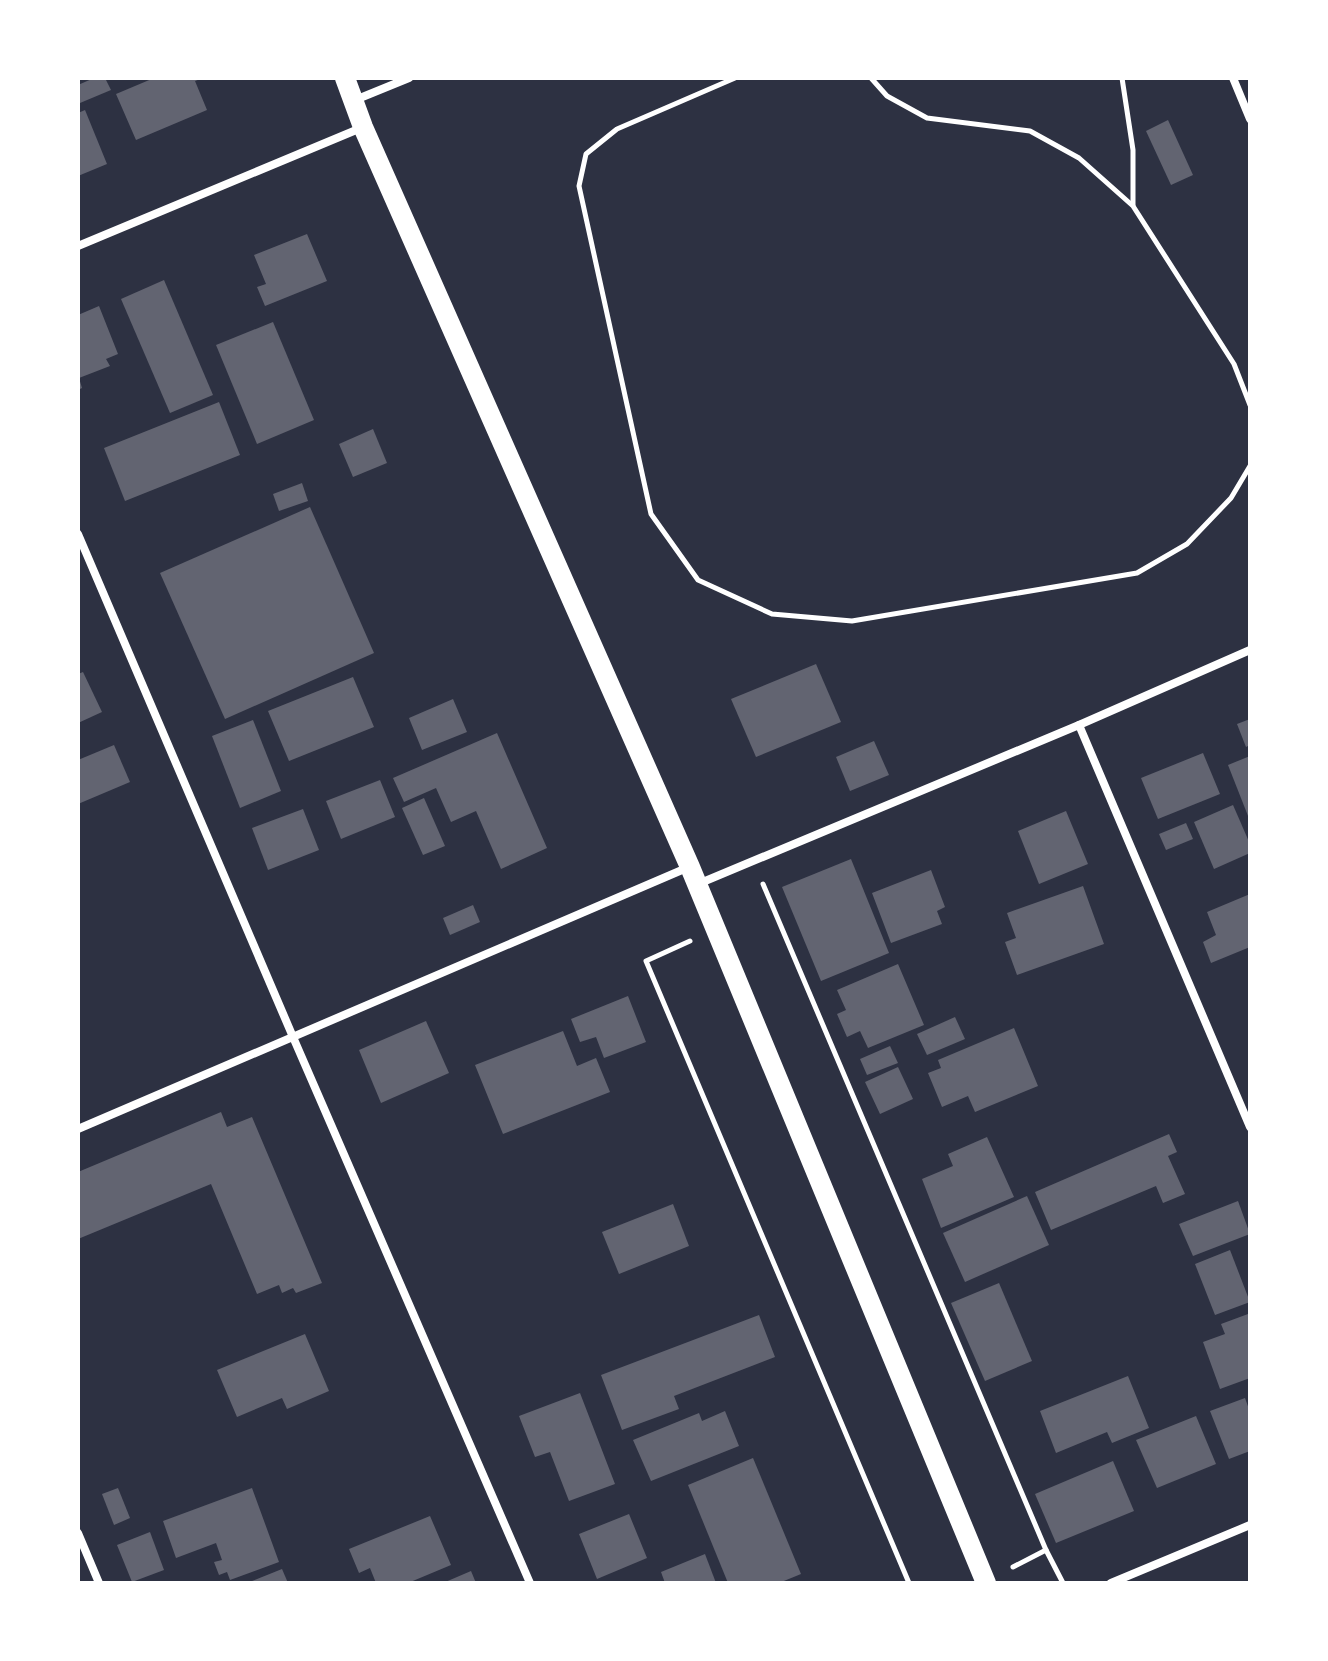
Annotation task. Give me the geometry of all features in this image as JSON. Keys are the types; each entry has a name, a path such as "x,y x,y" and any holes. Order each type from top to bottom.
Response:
{"main road":[{"path":"345,78 363,127 694,876 986,1583"}],"street":[{"path":"355,100 409,78"},
{"path":"1233,78 1250,119"},
{"path":"78,246 363,127"},
{"path":"78,534 530,1583"},
{"path":"78,1129 293,1037 1079,725 1250,650"},
{"path":"1079,725 1250,1127"},
{"path":"1111,1583 1250,1525"},
{"path":"78,1533 99,1583"}],"path":[{"path":"735,78 617,129 586,154 579,186 651,514 698,580 772,614 852,621 1137,573 1187,544 1231,498 1250,466"},
{"path":"871,78 887,96 927,118 1030,131 1079,158 1133,206 1234,364 1250,405"},
{"path":"1122,78 1133,150 1133,206"},
{"path":"757,871 1040,1536 1063,1583"},
{"path":"646,961 909,1583"}],"building":[{"path":"94,78 105,78 111,90 80,103 78,85"},
{"path":"154,78 203,78 195,81 207,110 136,140 116,94"},
{"path":"85,110 107,164 78,176 78,113"},
{"path":"1168,120 1193,175 1171,185 1146,131"},
{"path":"307,234 327,281 265,306 257,287 266,284 254,255"},
{"path":"164,280 213,395 170,413 121,299"},
{"path":"99,306 118,354 106,359 110,366 79,378 82,388 78,390 78,315"},
{"path":"273,322 314,420 257,444 216,345"},
{"path":"219,402 240,455 125,501 104,448"},
{"path":"373,429 387,463 353,477 339,444"},
{"path":"302,483 308,501 279,511 273,494"},
{"path":"310,507 374,653 225,719 160,573"},
{"path":"816,664 841,722 756,757 731,699"},
{"path":"83,672 102,712 78,723 78,674"},
{"path":"353,677 374,727 289,761 268,711"},
{"path":"453,699 467,732 422,750 409,718"},
{"path":"1250,719 1250,745 1246,747 1237,724"},
{"path":"253,720 281,791 240,808 212,736"},
{"path":"497,733 547,848 501,869 476,811 451,822 436,788 404,802 393,778"},
{"path":"874,741 889,775 850,791 836,757"},
{"path":"114,745 130,782 78,804 78,760"},
{"path":"1203,753 1220,794 1158,819 1141,778"},
{"path":"1250,756 1250,821 1228,765"},
{"path":"380,780 395,817 341,839 326,801"},
{"path":"424,798 445,846 423,855 402,808"},
{"path":"1233,805 1250,844 1250,853 1214,869 1194,822"},
{"path":"303,809 319,850 268,870 252,828"},
{"path":"1066,811 1088,864 1039,884 1018,831"},
{"path":"1186,823 1193,839 1166,850 1159,834"},
{"path":"851,859 889,953 821,981 782,887"},
{"path":"931,870 945,907 937,911 942,924 891,943 872,893"},
{"path":"1083,886 1104,944 1017,975 1005,942 1016,938 1007,913"},
{"path":"1250,894 1250,947 1211,963 1203,942 1216,935 1207,912"},
{"path":"473,905 480,922 450,935 443,918"},
{"path":"898,964 924,1025 868,1048 860,1031 847,1037 837,1014 846,1010 837,990"},
{"path":"628,996 646,1042 604,1058 596,1037 580,1042 571,1019"},
{"path":"955,1017 965,1039 927,1055 917,1034"},
{"path":"426,1021 449,1073 381,1103 359,1050"},
{"path":"1014,1028 1038,1086 975,1112 968,1096 942,1107 928,1073 941,1068 938,1060"},
{"path":"563,1031 577,1066 596,1058 610,1092 503,1134 475,1065"},
{"path":"890,1046 898,1063 867,1075 860,1059"},
{"path":"898,1067 913,1099 880,1114 865,1082"},
{"path":"221,1112 227,1127 252,1117 322,1283 296,1293 293,1288 282,1293 279,1285 257,1294 211,1184 78,1239 78,1172"},
{"path":"1169,1134 1177,1152 1168,1156 1185,1194 1163,1203 1156,1186 1051,1230 1035,1192"},
{"path":"987,1137 1014,1197 941,1228 922,1179 953,1166 948,1154"},
{"path":"1027,1196 1049,1245 965,1282 943,1233"},
{"path":"1238,1201 1250,1234 1193,1256 1179,1224"},
{"path":"673,1204 689,1246 619,1274 602,1232"},
{"path":"1230,1250 1250,1302 1215,1315 1195,1264"},
{"path":"999,1283 1032,1361 985,1381 951,1303"},
{"path":"1248,1314 1250,1378 1220,1389 1203,1342 1225,1334 1221,1324"},
{"path":"759,1315 775,1357 674,1396 679,1409 622,1430 601,1375"},
{"path":"305,1334 329,1391 287,1409 282,1398 237,1417 217,1370"},
{"path":"1128,1376 1149,1428 1112,1443 1107,1432 1056,1453 1040,1411"},
{"path":"580,1393 615,1484 569,1501 550,1452 535,1457 519,1416"},
{"path":"1245,1398 1250,1412 1250,1451 1229,1459 1210,1411"},
{"path":"725,1411 739,1446 651,1481 633,1440 699,1413 702,1421"},
{"path":"1196,1416 1216,1464 1157,1488 1136,1440"},
{"path":"753,1458 801,1574 779,1583 728,1583 688,1485"},
{"path":"1113,1461 1134,1511 1056,1543 1035,1494"},
{"path":"118,1488 130,1518 114,1525 102,1494"},
{"path":"252,1488 279,1562 230,1580 227,1572 219,1575 214,1562 222,1560 216,1543 176,1558 163,1521"},
{"path":"629,1514 647,1558 597,1579 579,1534"},
{"path":"430,1516 451,1565 408,1583 376,1583 370,1568 359,1573 349,1549"},
{"path":"150,1532 164,1570 132,1582 117,1545"},
{"path":"705,1554 716,1583 665,1583 661,1572"},
{"path":"282,1569 288,1583 247,1583"},
{"path":"471,1571 476,1583 443,1583"}]}
